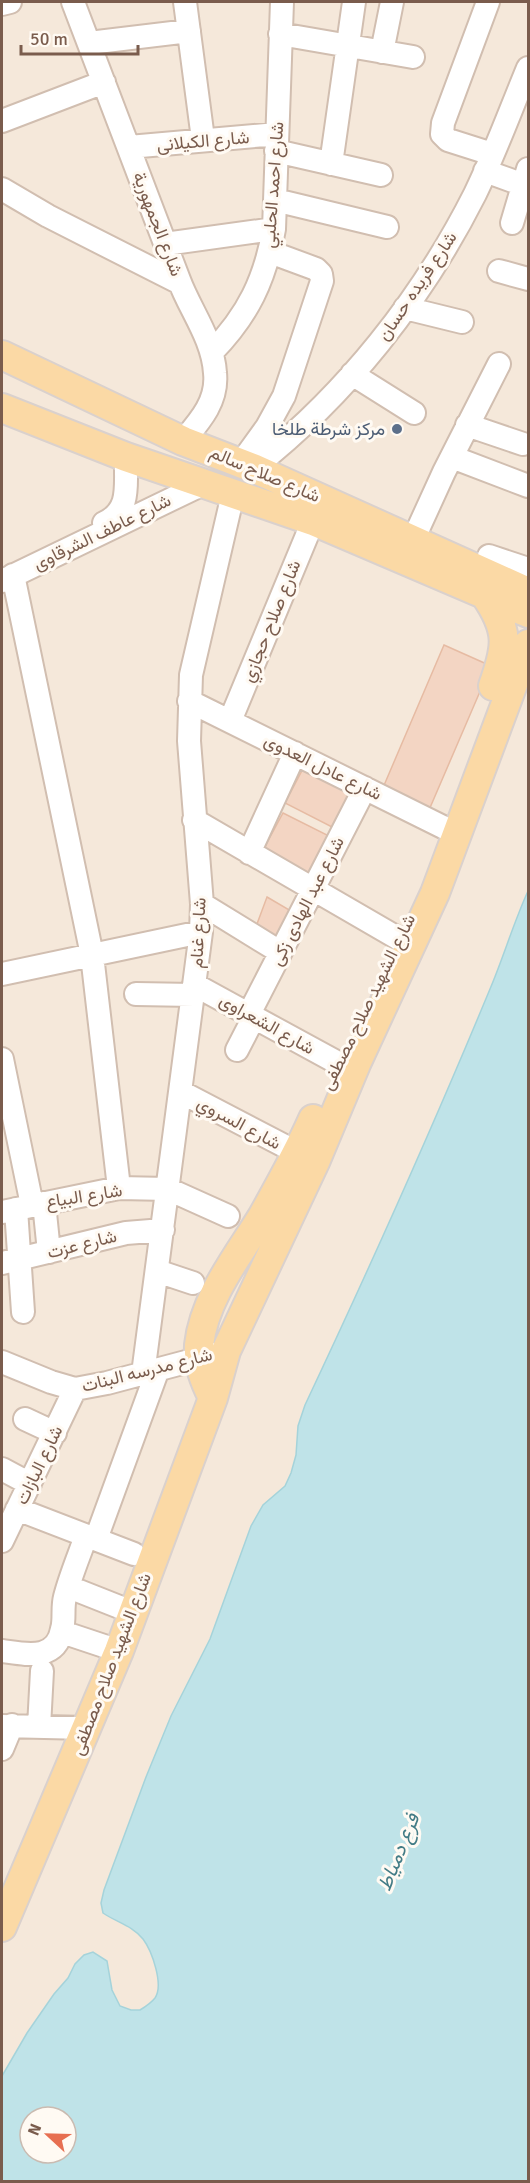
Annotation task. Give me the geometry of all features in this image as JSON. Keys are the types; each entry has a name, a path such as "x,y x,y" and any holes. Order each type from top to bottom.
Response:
{"main road":[{"name":"شارع صلاح سالم","path":"2,355 183,441 247,466 528,592"},
{"path":"2,370 66,400 78,398 84,394"},
{"path":"2,389 59,415 66,433"},
{"name":"شارع صلاح سالم","path":"2,408 126,457 313,521 528,613"},
{"name":"شارع الشهيد صلاح مصطفى","path":"2,1927 119,1651 213,1398 226,1351 315,1162 356,1064 422,923 503,657 504,638 501,622 485,595"},
{"name":"شارع الشهيد صلاح مصطفى","path":"213,1398 203,1378 199,1358 200,1343 210,1306 222,1281 298,1153 338,1063 401,940 451,831 528,644"}],"street":[{"path":"2,4 10,2"},
{"name":"شارع الجمهورية","path":"74,2 180,283 212,352 215,388 208,409 183,441"},
{"path":"185,2 204,139"},
{"name":"شارع احمد الحلبي","path":"212,352 228,335 248,306 263,274 270,252 274,229 282,2"},
{"path":"331,164 354,2"},
{"path":"382,52 392,2"},
{"path":"488,2 443,123 442,134 448,140 489,163 526,177 512,223"},
{"path":"89,43 189,31"},
{"path":"280,34 413,57"},
{"name":"شارع فريده حسان","path":"247,466 305,423 352,374 405,308 447,245 476,193 528,68"},
{"path":"2,121 104,82"},
{"name":"شارع الكيلانى","path":"129,147 204,139 277,142 331,164 381,175"},
{"path":"2,189 48,216 180,283"},
{"path":"275,200 387,227"},
{"path":"165,244 274,229"},
{"path":"247,466 284,396 322,281 321,274 316,269 270,252"},
{"path":"499,271 528,279"},
{"path":"405,308 462,322"},
{"path":"413,540 467,425 499,364"},
{"path":"352,374 414,413"},
{"path":"467,425 523,444"},
{"name":"شارع عاطف الشرقاوى","path":"5,576 112,519 120,512 124,506 126,457"},
{"path":"452,457 528,486"},
{"name":"شارع عاطف الشرقاوى","path":"5,576 203,484"},
{"name":"شارع غنام","path":"62,1632 65,1596 91,1538 150,1371 157,1271 201,932 202,904 194,820 189,701 191,675 233,494"},
{"name":"شارع صلاح حجازي","path":"230,721 313,521"},
{"path":"489,556 528,569"},
{"path":"5,576 92,955 119,1188"},
{"name":"شارع عادل العدوى","path":"189,701 451,831"},
{"path":"249,853 295,753"},
{"name":"شارع عبد الهادى زكى","path":"237,1050 280,952 365,788"},
{"path":"194,820 401,940"},
{"path":"202,904 280,952"},
{"path":"2,974 201,932"},
{"path":"136,994 194,990"},
{"name":"شارع الشعراوى","path":"194,990 252,1016 338,1063"},
{"path":"2,1059 23,1207 10,1261 23,1312"},
{"name":"شارع السروي","path":"181,1092 298,1153"},
{"name":"شارع البياع","path":"23,1207 119,1188 168,1189"},
{"path":"168,1189 228,1216"},
{"path":"23,1207 49,1252"},
{"name":"شارع عزت","path":"10,1261 126,1233 163,1230"},
{"path":"157,1271 193,1283"},
{"name":"شارع مدرسه البنات","path":"2,1362 75,1389 226,1351"},
{"name":"شارع البازات","path":"2,1541 75,1389"},
{"path":"25,1419 55,1433"},
{"path":"2,1470 30,1484"},
{"path":"17,1509 134,1554"},
{"path":"79,1591 132,1612"},
{"path":"2,1651 37,1656 49,1650 60,1638 62,1632 119,1651"},
{"path":"39,1727 42,1671"},
{"path":"2,1749 7,1726 87,1728"}],"shaded area":[{"path":"2,2 528,2 528,2181 2,2182"}],"water":[{"name":"فرع دمياط","path":"528,891 528,2181 2,2181 2,2076 27,2033 68,1978 75,1964 84,1955 93,1952 107,1961 112,1990 120,2006 140,2010 155,1998 158,1977 146,1944 134,1931 103,1913 101,1903 104,1890 171,1716 210,1639 251,1526 263,1505 285,1486 291,1473 296,1455 298,1426 305,1405 377,1250 495,977"}],"building":[{"path":"444,645 491,666 429,810 382,790"},
{"path":"306,763 353,787 332,827 285,803"},
{"path":"283,813 329,836 306,878 262,852"},
{"path":"267,897 291,911 274,944 254,932"}],"place":[{"name":"مركز شرطة طلخا","path":"397,429"}]}
